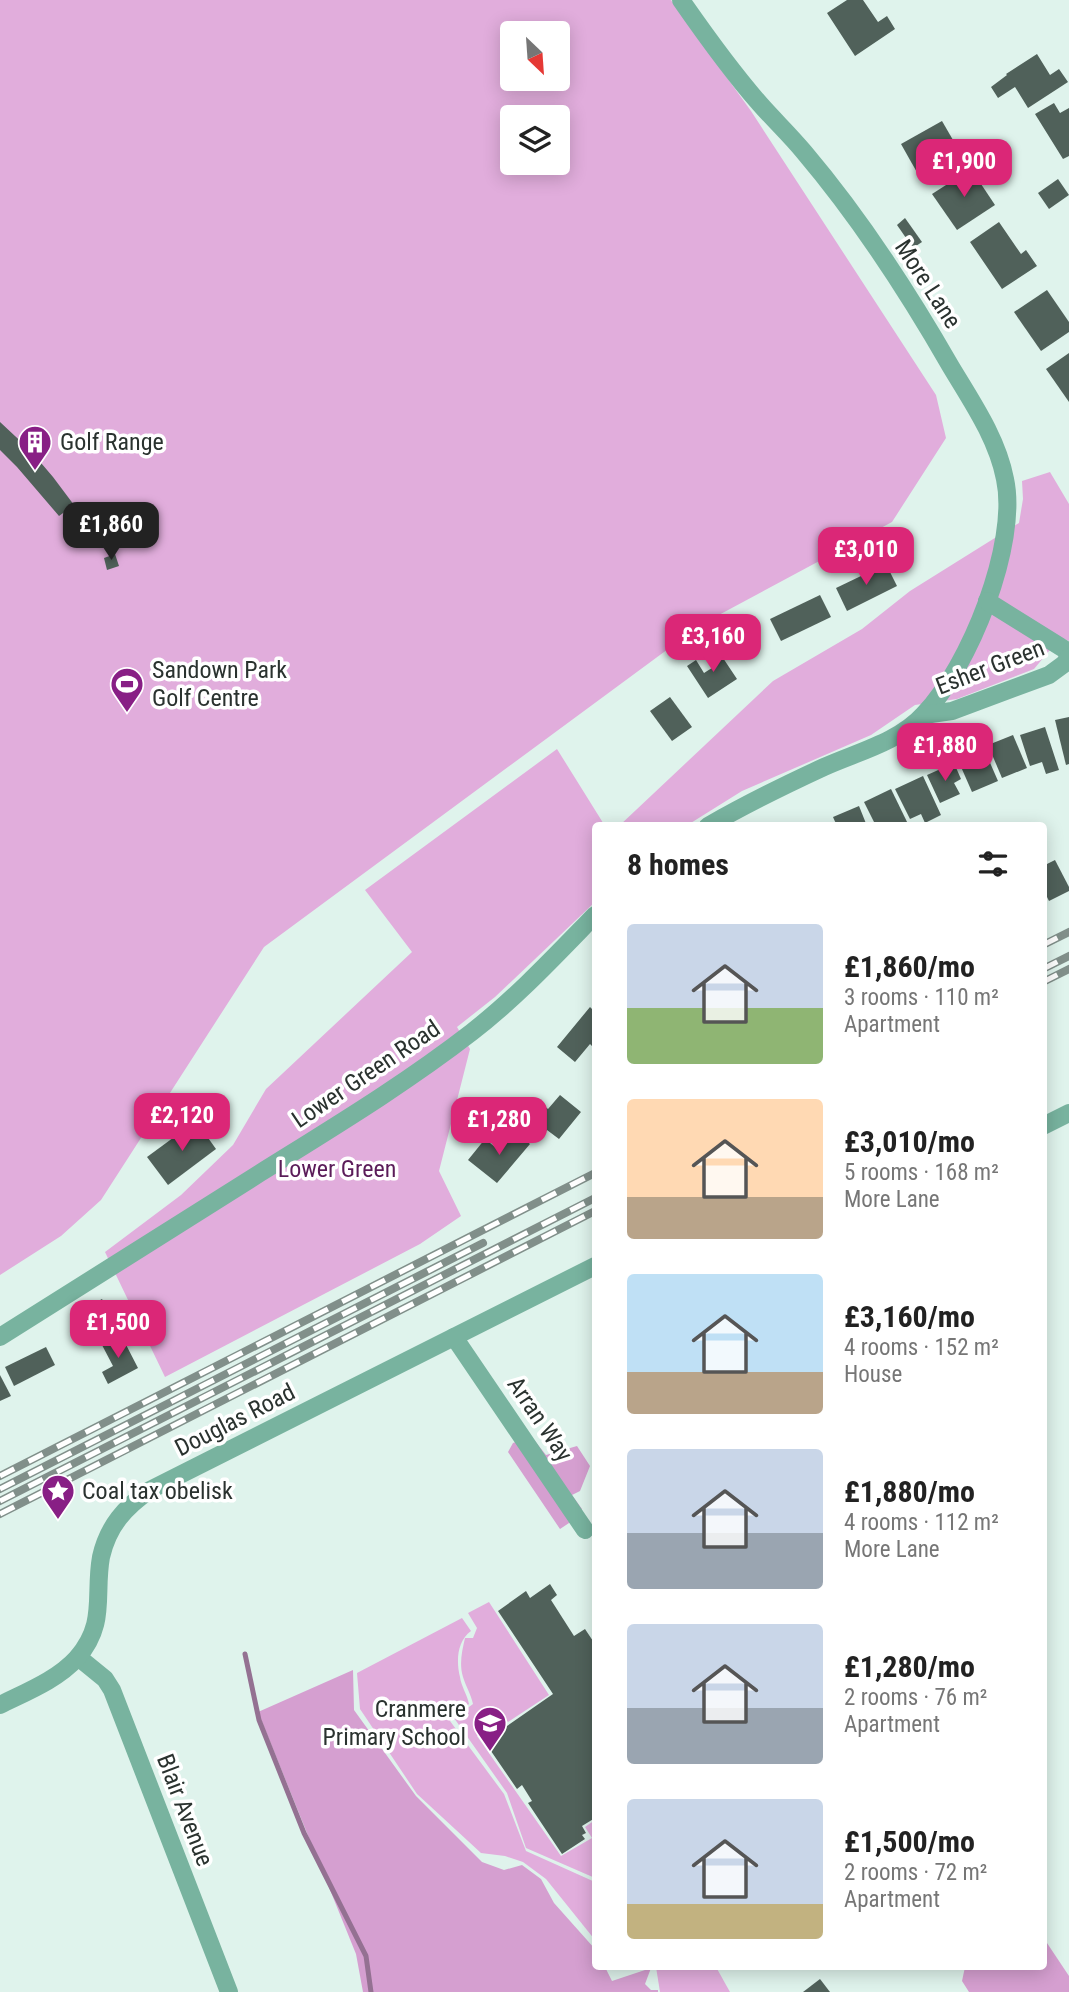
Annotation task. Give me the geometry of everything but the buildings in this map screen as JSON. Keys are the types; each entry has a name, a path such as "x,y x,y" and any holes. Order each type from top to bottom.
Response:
{"street":[{"name":"More Lane","path":"681,0 719,54 804,152 864,229 980,416 998,452 1006,481 1007,514 1001,556 987,601 958,669 924,715 879,744 746,804 715,822"},
{"path":"987,601 1069,654"},
{"name":"Esher Green","path":"924,715 952,711 1049,675 1064,664 1069,654"},
{"name":"Lower Green Road","path":"0,1337 431,1062 507,1002 592,918"},
{"path":"1047,1124 1069,1113"},
{"name":"Douglas Road","path":"0,1705 63,1672 89,1641 97,1623 101,1558 107,1537 118,1517 132,1502 150,1490 592,1268"},
{"name":"Arran Way","path":"454,1337 585,1530"},
{"name":"Blair Avenue","path":"78,1657 105,1679 112,1690 229,1992"}],"green space":[{"path":"0,0 671,0 751,111 936,395 946,438 892,522 702,624 264,947 101,1200 61,1236 0,1275"},
{"path":"1050,472 1069,504 1069,641 1064,639 1049,651 1034,669 957,699 915,705 871,735 742,791 692,822 623,822 773,681 862,629 910,591 1019,523 1023,499 1022,481"},
{"name":"Lower Green","path":"557,749 603,822 592,822 592,905 495,997 457,1027 470,1049 439,1171 461,1216 420,1244 165,1377 105,1252 181,1195 233,1145 266,1089 412,952 365,890"},
{"path":"489,1602 549,1695 508,1722 504,1718 477,1736 561,1856 592,1838 592,1877 526,1848 507,1793 454,1718 473,1704 461,1667 465,1638 473,1638 477,1628 468,1613"},
{"path":"462,1618 471,1631 460,1646 458,1658 461,1680 469,1704 450,1721 504,1794 526,1851 592,1881 592,1936 546,1879 523,1862 481,1853 417,1794 360,1709 357,1673"},
{"path":"592,1822 592,1838 585,1827"},
{"path":"656,1970 718,1970 730,1992 660,1992"}],"shaded area":[{"path":"531,1436 546,1455 577,1446 590,1466 580,1491 572,1495 582,1509 572,1521 560,1529 508,1452 513,1443"},
{"path":"353,1670 354,1710 416,1796 482,1862 504,1870 522,1865 541,1879 554,1903 592,1946 592,1970 606,1970 612,1981 650,1970 645,1984 658,1992 363,1992 356,1954 258,1712"},
{"path":"1047,1943 1069,1976 1069,1992 969,1992 962,1981 964,1970 1047,1970"}],"waterway":[{"path":"245,1654 259,1720 304,1833 366,1956 371,1992"}],"railway":[{"path":"1047,943 1069,932"},
{"path":"1047,967 1069,956"},
{"path":"1047,980 1069,969"},
{"path":"0,1476 592,1175"},
{"path":"0,1501 592,1200"},
{"path":"0,1514 592,1213"},
{"path":"0,1489 483,1243"}],"place":[{"name":"Golf Range","path":"35,472"},
{"name":"Sandown Park Golf Centre","path":"127,714"},
{"name":"Coal tax obelisk","path":"58,1521"},
{"name":"Cranmere Primary School","path":"490,1753"}]}
